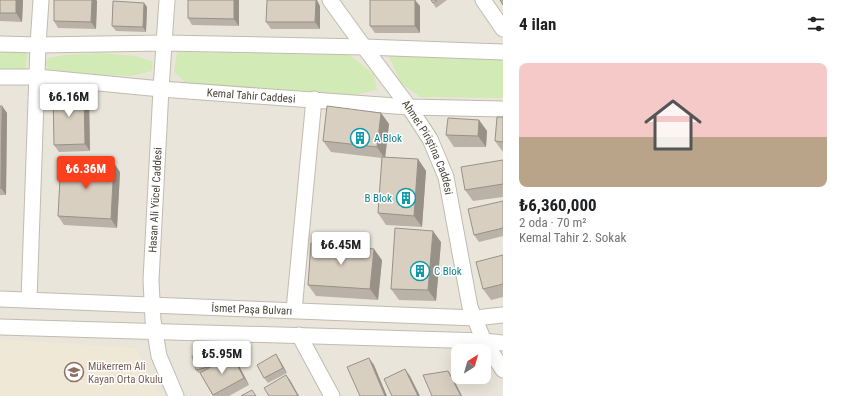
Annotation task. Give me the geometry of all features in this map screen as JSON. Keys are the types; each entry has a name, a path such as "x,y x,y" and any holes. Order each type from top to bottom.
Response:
{"street":[{"path":"29,300 41,0"},
{"name":"Hasan Ali Yücel Caddesi","path":"168,0 161,89 151,280 154,331 159,356 176,396"},
{"name":"Ahmet Piriştina Caddesi","path":"330,0 409,106 430,139 446,177 470,307 484,341 503,370"},
{"path":"483,0 503,29"},
{"path":"0,44 38,45 164,43 364,47 503,52"},
{"name":"Kemal Tahir Caddesi","path":"0,77 37,77 161,89 409,106 503,109"},
{"path":"294,310 314,99"},
{"name":"İsmet Paşa Bulvarı","path":"0,299 475,318 503,315"},
{"path":"0,327 503,342"},
{"path":"299,335 332,396"}],"shaded area":[{"path":"0,0 503,0 503,396 0,396"},
{"name":"Mükerrem Ali Kayan Orta Okulu","path":"0,339 136,348 161,396 0,396"}],"green space":[{"path":"0,50 27,51 26,72 0,71"},
{"path":"177,52 349,55 374,74 377,90 354,95 187,84 174,72"},
{"path":"99,53 136,56 153,62 152,71 131,76 49,72 45,64 48,58 64,55"},
{"path":"388,55 417,55 503,60 503,98 420,97 401,83"}],"building":[{"path":"0,0 16,0 16,13 0,13"},
{"path":"54,0 92,0 91,22 54,21"},
{"path":"188,0 234,0 234,19 188,18"},
{"path":"267,0 316,0 315,22 266,22"},
{"path":"370,0 415,0 415,26 370,26"},
{"path":"113,1 144,3 143,27 112,26"},
{"path":"53,92 84,92 85,144 54,145"},
{"path":"0,106 2,106 1,188 0,188"},
{"path":"327,106 381,113 377,147 323,141"},
{"path":"497,117 503,117 503,142 495,141"},
{"path":"448,118 479,120 478,136 446,135"},
{"name":"B Blok","path":"382,157 418,159 414,216 378,213"},
{"path":"61,160 114,163 111,219 58,216"},
{"path":"503,160 503,184 465,190 461,167"},
{"path":"503,201 503,228 474,235 468,209"},
{"name":"C Blok","path":"395,228 433,231 428,290 391,289"},
{"path":"311,243 374,249 370,289 308,285"},
{"path":"503,255 503,284 483,289 476,262"},
{"path":"204,353 208,367 196,370 192,356"},
{"path":"276,354 283,368 264,378 257,365"},
{"path":"232,355 244,378 213,395 200,373"},
{"path":"369,358 385,396 360,396 347,367"},
{"path":"405,369 418,396 392,396 384,379"},
{"path":"448,371 451,377 451,384 455,384 461,396 432,396 423,375"},
{"path":"286,375 298,396 269,396 264,388"},
{"path":"252,390 256,396 241,396"}],"place":[{"name":"A Blok","path":"360,138"},
{"name":"B Blok","path":"406,198"},
{"name":"C Blok","path":"420,271"},
{"name":"Mükerrem Ali Kayan Orta Okulu","path":"74,372"}]}
